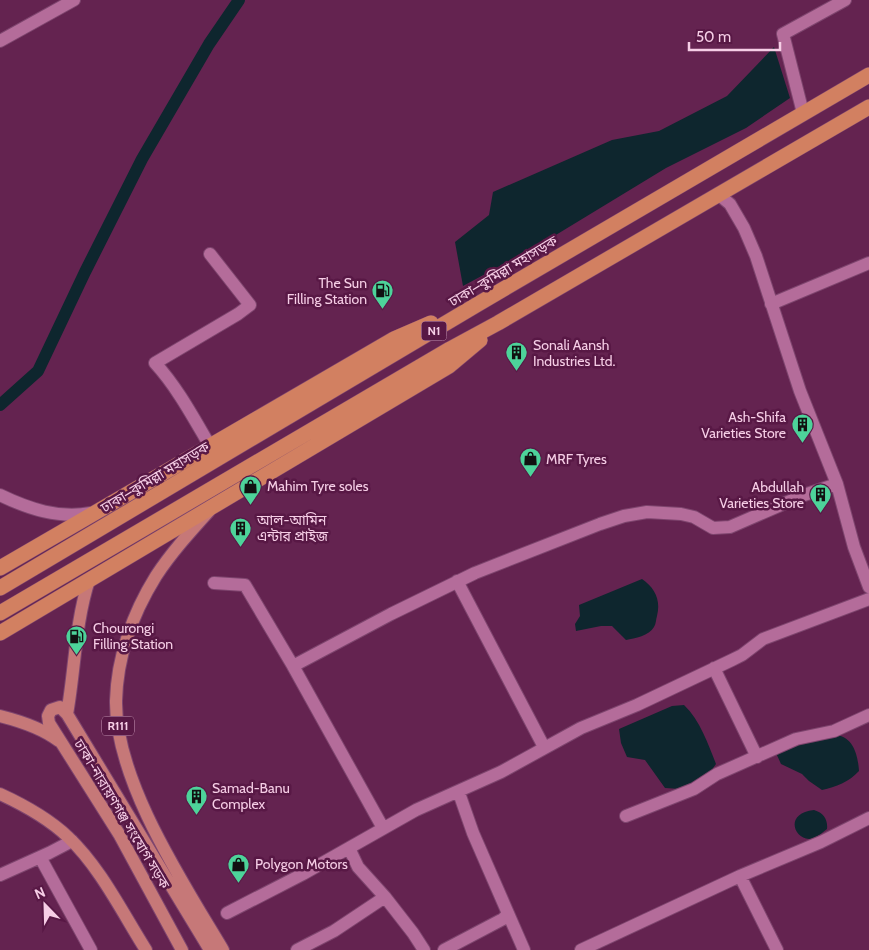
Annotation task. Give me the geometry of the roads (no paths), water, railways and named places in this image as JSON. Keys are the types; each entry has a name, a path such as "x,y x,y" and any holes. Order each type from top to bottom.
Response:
{"highway":[{"name":"ঢাকা–কুমিল্লা মহাসড়ক","path":"0,588 478,304 869,75"},
{"name":"N1","path":"0,613 450,349 869,107"},
{"path":"0,568 394,339 478,304"},
{"path":"0,633 448,366 498,323"}],"main road":[{"name":"R111","path":"214,506 156,576 136,613 121,661 116,702 118,728 123,749 140,797 172,862 223,950"},
{"path":"67,714 72,685 78,619 89,580"},
{"name":"ঢাকা-নারায়ণগঞ্জ সংযোগ সড়ক","path":"182,950 119,834 49,723 48,716 52,710 60,707 84,739 210,950"},
{"path":"0,716 37,728 52,735 63,744"},
{"path":"0,794 48,820 72,841 93,865 146,950"}],"street":[{"path":"0,41 74,0"},
{"path":"803,113 783,34 845,0"},
{"path":"718,194 730,204 744,228 756,256 800,391 837,484 854,547 869,588"},
{"path":"210,254 250,305 155,363 191,413 210,446"},
{"path":"771,304 869,263"},
{"path":"293,666 474,573 600,524 624,516 647,512 680,514 694,517 713,528 730,527 804,495 837,484"},
{"path":"0,495 19,504 48,513 71,516 95,512"},
{"path":"457,581 544,747"},
{"path":"214,583 246,585 382,828"},
{"path":"227,913 416,810 459,793 581,728 637,705 742,655 763,639 869,599"},
{"path":"714,668 757,757"},
{"path":"626,816 694,789 718,774 796,738 834,731 869,715"},
{"path":"459,793 473,833 524,950"},
{"path":"580,950 740,876 812,846 869,818"},
{"path":"0,875 72,841"},
{"path":"349,848 358,867 414,933 424,950"},
{"path":"40,857 92,950"},
{"path":"740,876 777,950"},
{"path":"297,950 334,931 385,897"},
{"path":"444,950 509,916"}],"water":[{"path":"774,47 790,98 746,128 666,168 541,244 463,286 455,242 489,215 493,192 612,140 659,131 727,96"},
{"path":"642,579 654,590 658,605 655,624 649,633 626,640 612,626 601,626 576,631 575,624 580,616 579,605"},
{"path":"684,705 699,725 716,764 709,774 680,789 665,788 645,760 627,757 621,743 619,729 672,706"},
{"path":"837,735 847,740 854,748 858,759 859,771 842,784 822,790 802,774 781,764 776,753 793,745"},
{"path":"814,810 825,817 827,829 814,838 803,838 796,830 795,820 805,812"}],"waterway":[{"path":"0,405 38,371 142,159 209,44 239,0"}],"place":[{"name":"The Sun Filling Station","path":"383,310"},
{"name":"Sonali Aansh Industries Ltd.","path":"517,372"},
{"name":"Ash-Shifa Varieties Store","path":"802,444"},
{"name":"MRF Tyres","path":"530,478"},
{"name":"Mahim Tyre soles","path":"251,505"},
{"name":"Abdullah Varieties Store","path":"820,514"},
{"name":"আল-আমিন এন্টার প্রাইজ","path":"241,547"},
{"name":"Chourongi Filling Station","path":"77,655"},
{"name":"Samad-Banu Complex","path":"196,815"},
{"name":"Polygon Motors","path":"239,883"}]}
